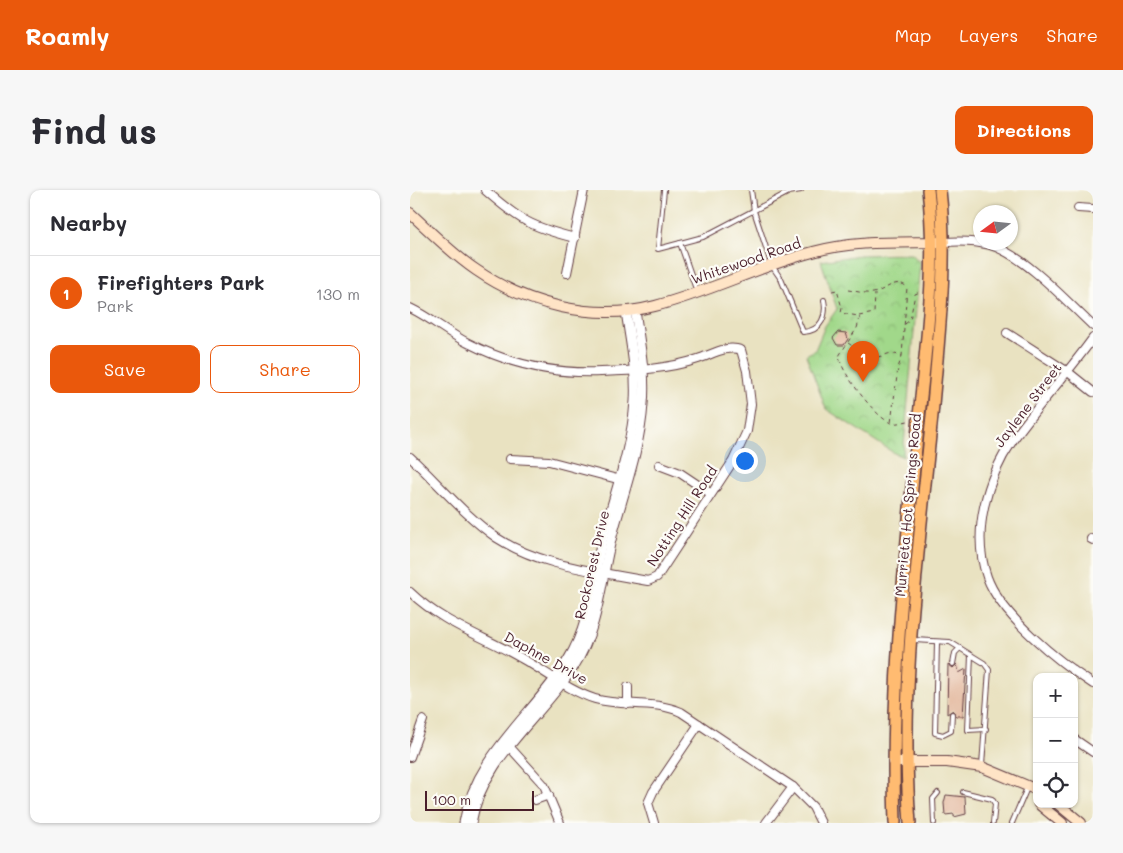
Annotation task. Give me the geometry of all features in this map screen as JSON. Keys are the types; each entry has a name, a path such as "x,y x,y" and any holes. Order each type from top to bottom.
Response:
{"main road":[{"name":"Murrieta Hot Springs Road","path":"895,823 893,762 899,630 924,364 931,242 928,190"},
{"name":"Murrieta Hot Springs Road","path":"910,823 906,761 911,640 935,377 944,242 940,190"},
{"name":"Whitewood Road","path":"410,213 475,270 522,296 570,308 611,312 654,307 814,252 840,246 944,242"},
{"path":"906,568 908,575 904,627 906,637 911,640"},
{"path":"893,762 947,762 982,768 1032,789"},
{"path":"1043,808 1062,823"},
{"path":"1063,808 1081,823"}],"street":[{"path":"485,190 520,220 544,230 576,238"},
{"path":"567,274 576,238 584,190"},
{"path":"1078,208 1093,209"},
{"name":"Whitewood Road","path":"944,242 981,243 1000,249 1048,283 1093,326"},
{"name":"Notting Hill Road","path":"410,308 467,342 518,362 575,372 638,369 682,363 731,347 741,350 747,371 751,404 750,418 741,446 657,577 648,581 535,557 496,537 410,457"},
{"name":"Rockcrest Drive","path":"464,823 470,795 478,777 559,680 589,638 596,615 600,572 623,480 634,416 638,369 631,310"},
{"path":"1007,333 1068,372 1093,392"},
{"name":"Jaylene Street","path":"1070,673 1004,606 987,577 982,547 982,513 991,480 1013,441 1093,338"},
{"path":"510,459 549,461 623,480"},
{"path":"659,465 680,473 710,493"},
{"name":"Daphne Drive","path":"410,592 438,616 521,657 592,698 628,704 668,706 699,724 793,787 813,807 821,823"},
{"name":"Jaylene Street","path":"1078,677 1093,684"},
{"path":"628,687 628,704"},
{"path":"410,757 423,720"},
{"path":"654,823 648,803 653,792 699,724"},
{"path":"1078,742 1093,752"},
{"path":"506,744 532,771 549,795 560,823"},
{"name":"Rockcrest Drive","path":"472,823 477,798 484,781 506,744"},
{"path":"766,823 793,787"},
{"path":"534,800 549,795"}],"lane":[{"path":"664,190 658,248 703,237 789,192 801,190"},
{"path":"751,190 754,211 772,266 781,279 803,332 814,328 822,322 826,313 824,300"},
{"path":"680,243 697,292"},
{"path":"911,640 950,642 971,654 989,670 982,768"},
{"path":"937,642 935,733 943,735 951,731 952,714"},
{"path":"953,664 955,652 960,648"},
{"path":"971,654 968,730 986,729"},
{"path":"1014,823 1032,789"},
{"path":"963,792 974,792 994,801 993,823"},
{"path":"934,823 933,798 938,793"}],"path":[{"path":"848,290 875,292 896,283 902,283 907,286 902,356 898,368 891,424"},
{"path":"832,290 837,290 842,308 841,313 858,316 874,313 875,292"},
{"path":"904,324 910,320 915,294 920,292"},
{"path":"858,316 860,323 839,356 844,373 870,406 891,424"},
{"path":"848,343 866,355"},
{"path":"878,357 891,353 902,356"},
{"path":"891,424 908,421"}],"green space":[{"path":"912,254 920,263 903,457 826,409 806,355 815,350 825,326 837,309 821,261 860,255"}],"building":[{"path":"838,332 846,333 848,339 844,345 837,345 833,338"},
{"path":"948,664 953,668 957,664 959,673 966,669 963,716 956,716 953,710 947,714"},
{"path":"946,795 965,797 966,814 954,817 954,814 945,815 944,803"}],"place":[{"name":"Firefighters Park","path":"863,382"}]}
